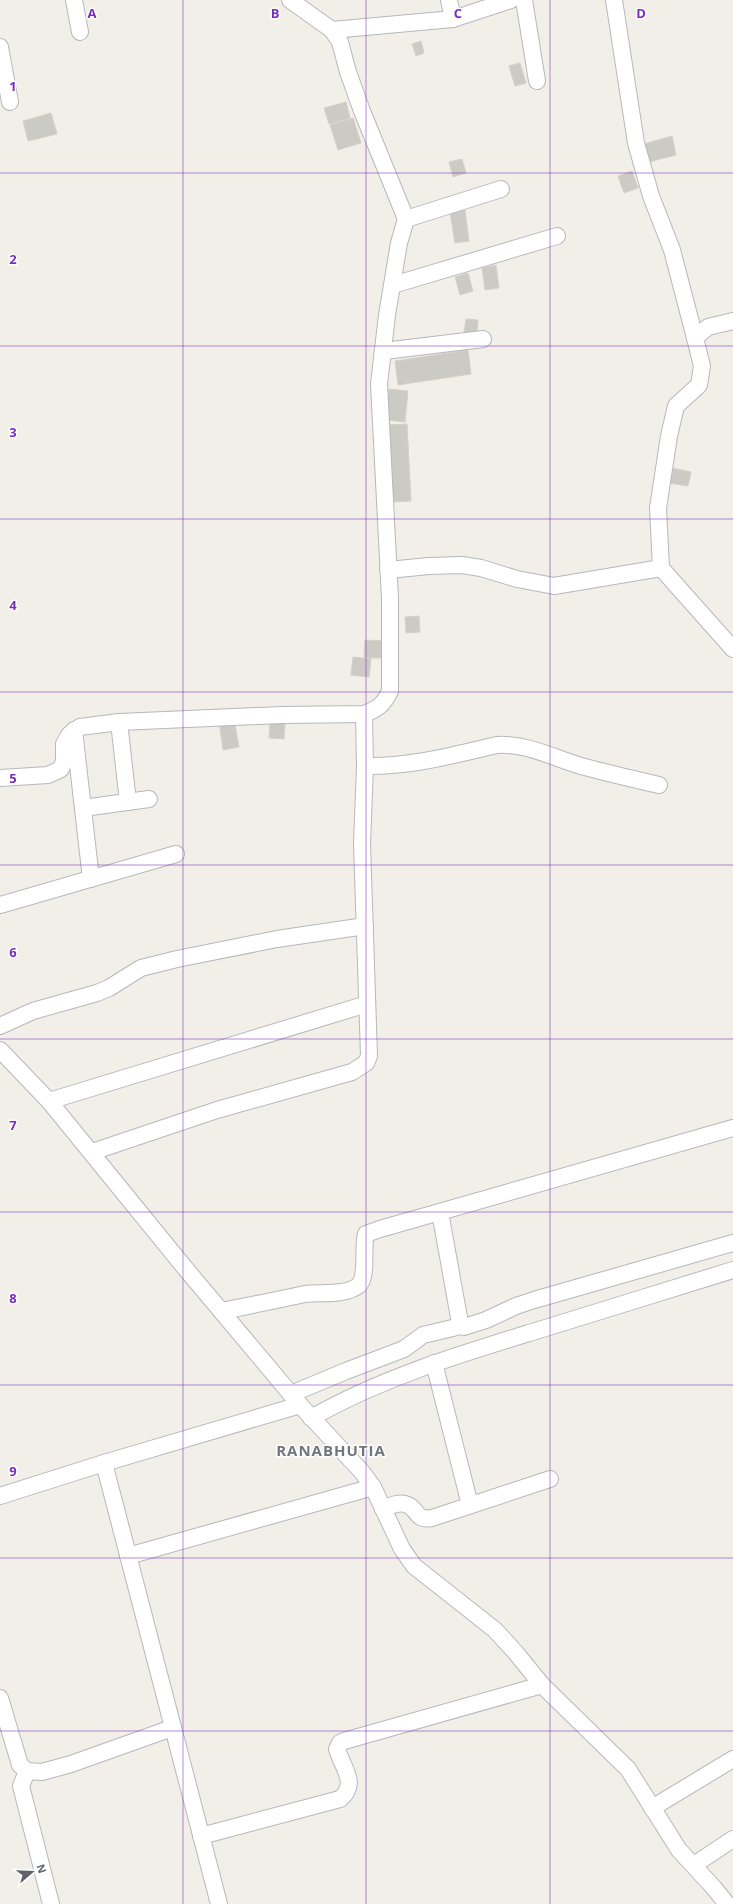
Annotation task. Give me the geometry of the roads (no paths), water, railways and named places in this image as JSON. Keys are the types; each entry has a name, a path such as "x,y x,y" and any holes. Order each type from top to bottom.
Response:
{"street":[{"path":"74,0 80,32"},
{"path":"0,778 48,775 61,769 64,761 64,744 74,730 80,727 119,722 364,714 376,710 384,703 390,691 388,570 379,384 387,315 399,243 406,219 362,111 348,72 340,42 332,30 290,0"},
{"path":"449,0 453,19"},
{"path":"332,30 453,19 511,0"},
{"path":"524,0 537,81"},
{"path":"614,0 636,143 651,196 672,250 695,338 699,348 702,366 699,385 676,406 669,436 658,508 661,568 733,649"},
{"path":"0,47 10,102"},
{"path":"406,219 502,189"},
{"path":"393,285 557,236"},
{"path":"695,338 708,327 733,321"},
{"path":"384,351 483,339"},
{"path":"388,570 429,566 462,566 481,568 516,579 554,586 661,568"},
{"path":"92,1152 217,1110 352,1072 366,1063 369,1056 362,844 365,766 364,714"},
{"path":"119,722 128,802"},
{"path":"74,730 91,879"},
{"path":"365,766 389,767 421,763 497,745 508,744 581,766 659,785"},
{"path":"83,808 149,800"},
{"path":"0,905 176,854"},
{"path":"0,1026 33,1012 97,993 109,988 141,968 177,959 277,939 365,926"},
{"path":"49,1102 367,1004"},
{"path":"0,1050 49,1102 92,1152 295,1400 362,1472 373,1487 402,1549 414,1566 495,1630 542,1685 628,1769 679,1850 694,1865 727,1904"},
{"path":"221,1311 307,1294 346,1291 359,1284 363,1276 363,1242 366,1234 733,1128"},
{"path":"440,1212 461,1326"},
{"path":"0,1496 295,1400 346,1371 404,1349 423,1335 461,1326 469,1326 534,1300 733,1243"},
{"path":"311,1418 404,1373 650,1294 733,1270"},
{"path":"434,1363 470,1506"},
{"path":"104,1463 219,1904"},
{"path":"383,1509 404,1503 409,1505 420,1518 424,1519 470,1506 550,1479"},
{"path":"128,1556 373,1487"},
{"path":"201,1836 340,1799 346,1795 349,1788 349,1776 337,1750 340,1743 344,1741 542,1685"},
{"path":"0,1698 20,1765 27,1771 42,1772 71,1764 172,1728"},
{"path":"652,1808 733,1759"},
{"path":"27,1771 21,1786 51,1904"},
{"path":"694,1865 733,1839"}],"district":[{"name":"RANABHUTIA","path":"331,1450"}]}
